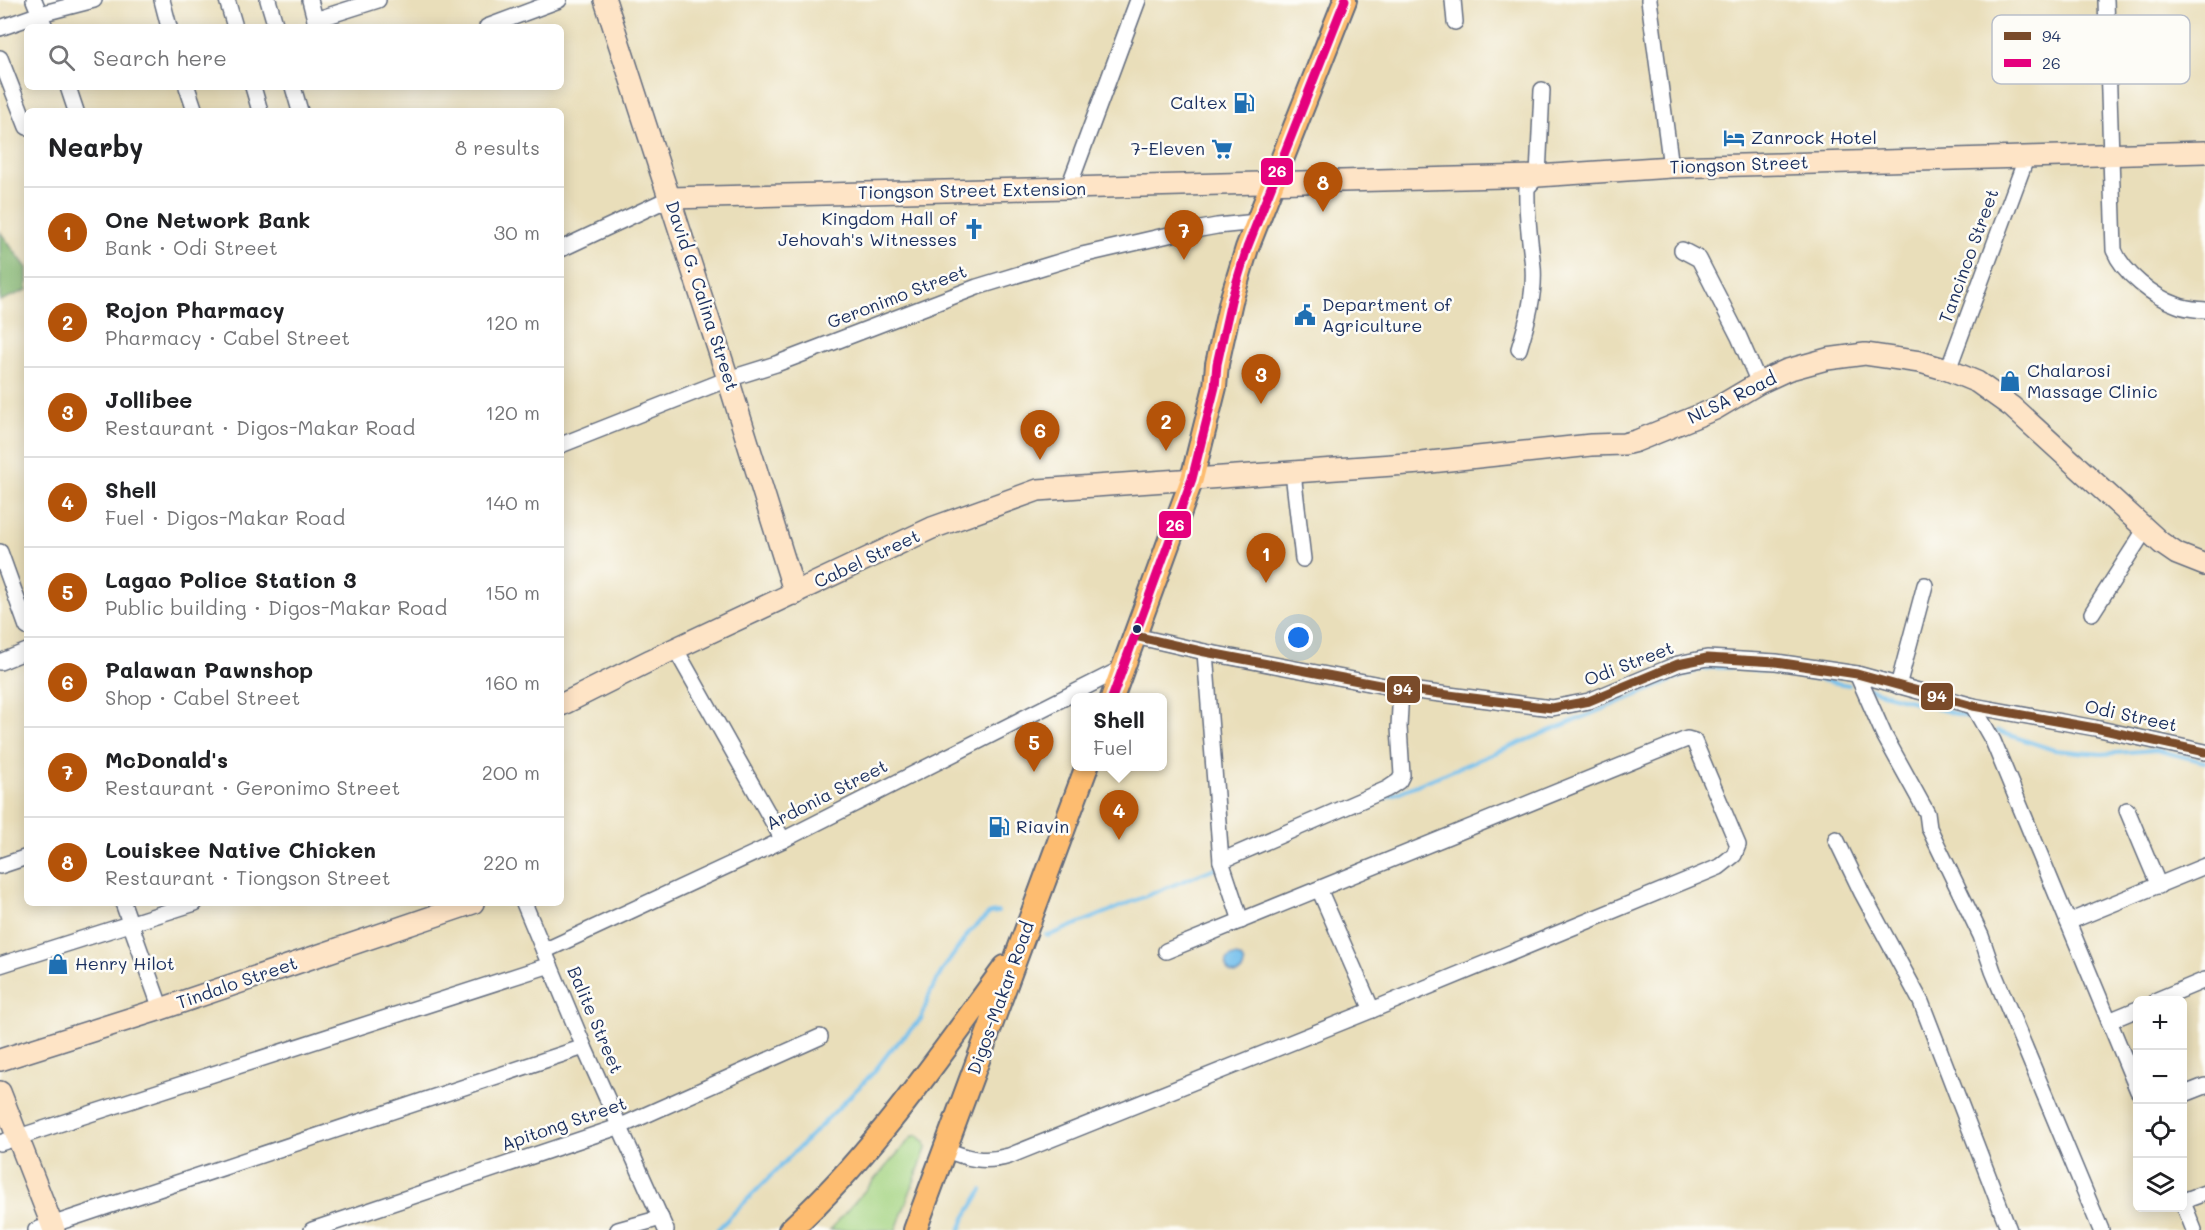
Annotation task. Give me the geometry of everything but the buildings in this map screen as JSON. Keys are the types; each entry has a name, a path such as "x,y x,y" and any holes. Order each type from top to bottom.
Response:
{"main road":[{"path":"1114,693 1192,479 1215,387 1217,364 1231,301 1247,248 1345,0"},
{"name":"Digos-Makar Road","path":"915,1230 1085,771"},
{"path":"790,1230 868,1151 1022,944"}],"street":[{"path":"0,28 40,14 94,0"},
{"path":"162,0 168,24"},
{"path":"227,0 234,24"},
{"path":"268,0 275,24"},
{"path":"310,0 316,24 378,0"},
{"path":"492,24 532,5 560,0"},
{"name":"David G. Calina Street","path":"605,0 795,594"},
{"path":"1068,189 1138,0"},
{"path":"1453,0 1455,22"},
{"path":"1649,0 1671,167"},
{"path":"2106,0 2106,15"},
{"path":"0,58 24,119"},
{"path":"2109,84 2113,241 2118,259 2140,282 2169,302 2205,310"},
{"path":"69,90 75,108"},
{"path":"189,90 193,108"},
{"path":"254,90 259,108"},
{"path":"294,90 299,108"},
{"path":"1519,349 1529,318 1533,269 1528,242 1527,188 1538,176 1542,90"},
{"name":"Tiongson Street","path":"1273,184 1538,176 1671,167 2205,152"},
{"name":"Tancinco Street","path":"1948,370 2027,156"},
{"name":"Tiongson Street Extension","path":"670,198 1273,184"},
{"path":"564,248 670,198"},
{"name":"Geronimo Street","path":"564,444 728,379 776,364 977,287 1082,255 1184,232 1257,222"},
{"path":"1682,250 1699,259 1739,337 1759,383"},
{"name":"NLSA Road","path":"1192,479 1421,463 1624,444 1715,409 1759,383 1791,369 1827,359 1865,354 1920,362 1977,382 2012,407 2145,530 2177,554 2205,564"},
{"path":"1293,473 1303,559"},
{"name":"Cabel Street","path":"564,704 932,528 1038,490 1192,479"},
{"path":"2092,613 2145,530"},
{"path":"0,552 24,619"},
{"path":"1898,686 1924,585"},
{"name":"Odi Street","path":"1135,636 1205,652 1401,689 1552,708 1589,701 1678,664 1707,658 1776,662 1857,674 1973,706 2095,728 2205,752"},
{"path":"676,650 783,840"},
{"path":"0,662 24,652"},
{"path":"1205,652 1221,861 1241,921"},
{"name":"Ardonia Street","path":"1074,693 1123,668"},
{"path":"1857,674 1884,735 1927,813 1929,828 1981,936 1993,971 2101,1230"},
{"path":"1221,861 1387,789 1399,781 1402,775 1399,726 1401,689"},
{"name":"Ardonia Street","path":"9,1140 547,958 1071,694"},
{"path":"1973,706 1993,741 2133,1079"},
{"path":"945,1149 980,1160 993,1161 1008,1156 1372,1010 1719,867 1734,855 1738,845 1694,741 1687,739 1166,951"},
{"path":"2127,810 2159,886"},
{"path":"1836,840 1921,1002 2009,1230"},
{"path":"0,866 24,858"},
{"path":"2068,922 2205,866"},
{"path":"1319,889 1372,1010"},
{"path":"124,906 160,1009"},
{"path":"0,965 186,906"},
{"name":"Tindalo Street","path":"0,1060 160,1009 463,906"},
{"name":"Balite Street","path":"525,906 584,1047 663,1224"},
{"path":"2167,996 2205,980"},
{"path":"2109,1021 2133,1011"},
{"name":"Apitong Street","path":"312,1230 621,1126 820,1037"},
{"path":"0,1092 9,1140 48,1228 584,1047"},
{"path":"2187,1093 2205,1086"},
{"path":"2187,1200 2205,1193"},
{"path":"2187,1212 2194,1230"},
{"path":"618,1230 663,1224"}],"green space":[{"path":"0,232 24,264 24,291 0,301"},
{"path":"917,1135 925,1142 926,1149 896,1230 830,1230 912,1137"}],"water":[{"path":"1231,956 1239,956 1244,961 1242,972 1231,974 1226,969 1226,961"}],"waterway":[{"path":"1385,798 1698,670 1752,669 1849,685"},
{"path":"1869,689 1974,719"},
{"path":"1997,731 2054,750 2102,754 2156,750 2205,762"},
{"path":"1046,935 1220,866"},
{"path":"717,1230 873,1073 889,1052 921,1019 930,993 942,971 970,931 990,913 998,912"},
{"path":"960,1230 982,1190"}],"transit line":[{"name":"26","path":"1114,693 1192,479 1215,387 1217,364 1231,301 1247,248 1345,0"},
{"name":"94","path":"1135,636 1205,652 1401,689 1552,708 1589,701 1678,664 1707,658 1776,662 1857,674 1973,706 2095,728 2205,752"}],"place":[{"name":"Caltex","path":"1244,103"},
{"name":"Zanrock Hotel","path":"1734,138"},
{"name":"7-Eleven","path":"1222,149"},
{"name":"Louiskee Native Chicken","path":"1323,212"},
{"name":"Kingdom Hall of Jehovah's Witnesses","path":"974,229"},
{"name":"McDonald's","path":"1184,260"},
{"name":"Department of Agriculture","path":"1305,315"},
{"name":"Chalarosi Massage Clinic","path":"2010,381"},
{"name":"Jollibee","path":"1261,404"},
{"name":"Rojon Pharmacy","path":"1166,451"},
{"name":"Palawan Pawnshop","path":"1040,460"},
{"name":"One Network Bank","path":"1266,583"},
{"name":"Lagao Police Station 3","path":"1034,772"},
{"name":"Riavin","path":"999,827"},
{"name":"Shell","path":"1119,840"},
{"name":"Henry Hilot","path":"58,964"}]}
